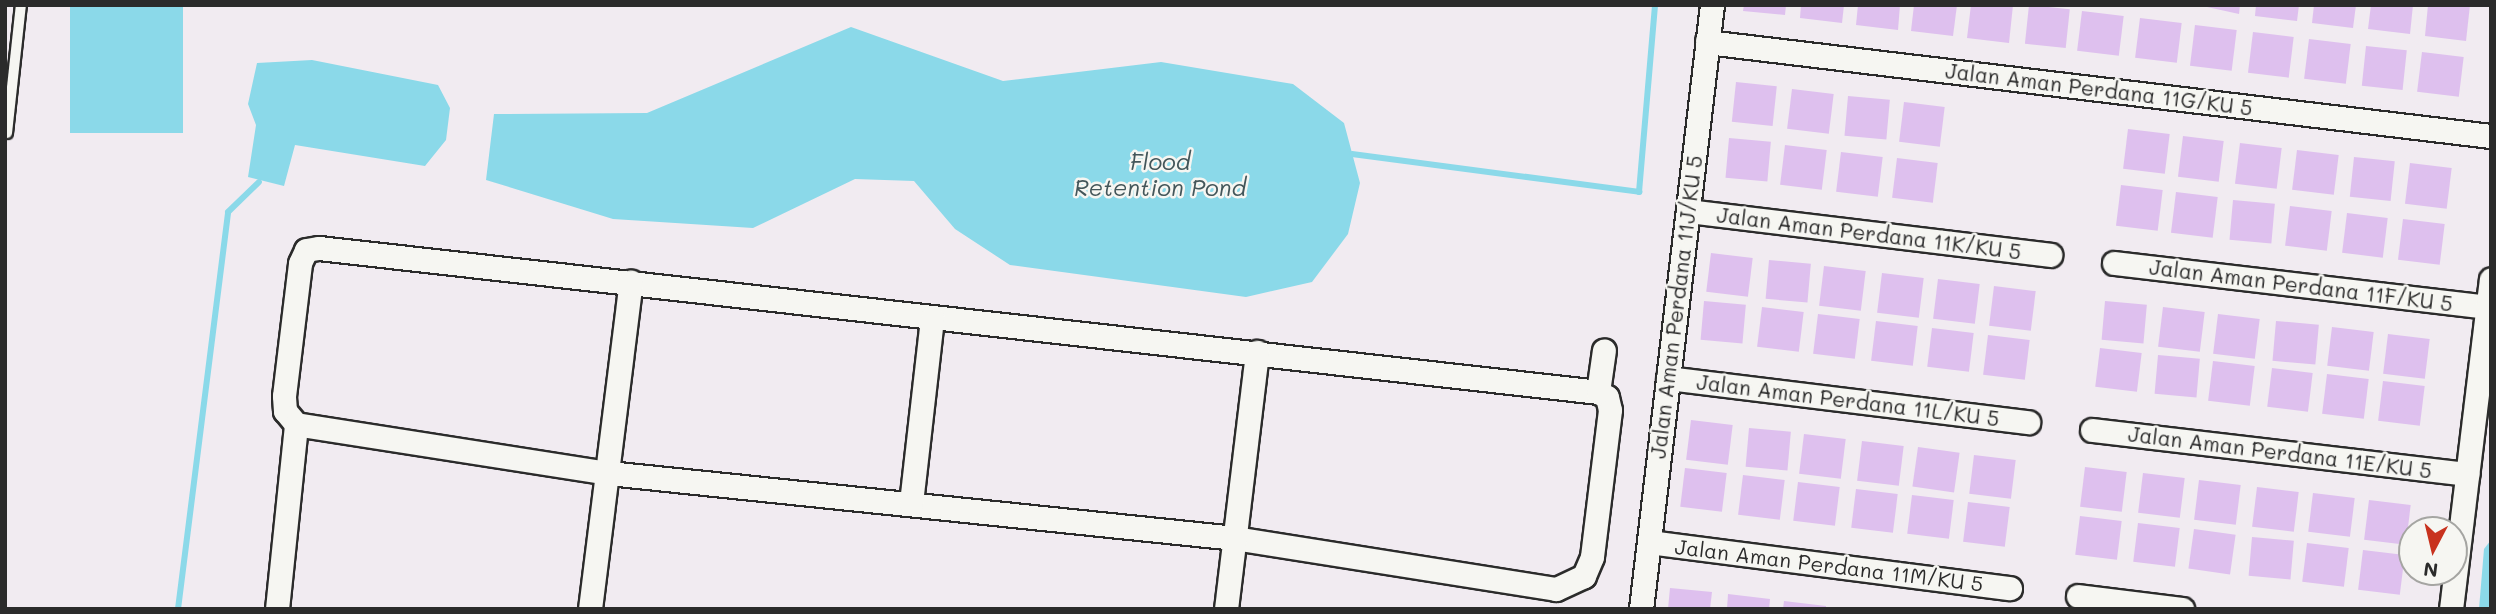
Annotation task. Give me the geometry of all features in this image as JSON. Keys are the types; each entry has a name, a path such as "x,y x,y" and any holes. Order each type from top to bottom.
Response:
{"street":[{"name":"Jalan Aman Perdana 11J/KU 5","path":"1641,609 1712,5"},
{"name":"Jalan Aman Perdana 11G/KU 5","path":"1707,42 2491,136"},
{"name":"Jalan Aman Perdana 11K/KU 5","path":"1688,211 2050,255"},
{"path":"306,250 631,282 1598,392 1607,397 1610,410 1592,557 1584,576 1556,599 1236,538 608,473 296,424 285,411 284,396 300,263 306,250"},
{"name":"Jalan Aman Perdana 11F/KU 5","path":"2115,263 2487,307"},
{"path":"2451,609 2491,279"},
{"path":"590,609 631,282"},
{"path":"911,503 932,318"},
{"path":"1598,392 1604,350"},
{"path":"1226,609 1257,352"},
{"name":"Jalan Aman Perdana 11L/KU 5","path":"1668,378 2028,422"},
{"path":"277,609 296,424"},
{"name":"Jalan Aman Perdana 11E/KU 5","path":"2092,430 2467,474"},
{"name":"Jalan Aman Perdana 11M/KU 5","path":"1649,542 2010,588"},
{"path":"2078,596 2182,609"}],"lane":[{"path":"7,133 21,5"}],"water":[{"path":"70,5 183,5 183,133 70,133"},
{"name":"Flood Retention Pond","path":"851,27 1003,81 1161,62 1293,84 1344,123 1360,183 1348,234 1312,282 1246,297 1010,265 955,229 914,181 855,179 753,228 613,219 486,180 494,114 647,113"},
{"path":"312,60 438,85 450,108 446,140 425,166 295,145 284,186 248,177 256,125 248,104 257,63"},
{"path":"2491,540 2491,609 2479,609 2484,549"}],"building":[{"path":"1744,5 1786,5 1785,15 1743,11"},
{"path":"1801,5 1844,5 1842,23 1800,18"},
{"path":"1858,5 1900,5 1898,30 1856,25"},
{"path":"1914,5 1957,5 1953,36 1911,31"},
{"path":"1971,5 2013,5 2009,43 1967,38"},
{"path":"2029,5 2070,9 2066,48 2025,44"},
{"path":"2198,5 2240,5 2239,14"},
{"path":"2256,5 2299,5 2297,21 2255,16"},
{"path":"2314,5 2356,5 2353,28 2312,23"},
{"path":"2371,5 2413,5 2410,34 2368,29"},
{"path":"2428,5 2470,5 2466,41 2425,36"},
{"path":"2082,11 2124,16 2119,56 2077,51"},
{"path":"2140,18 2182,23 2177,63 2135,58"},
{"path":"2195,25 2237,30 2232,71 2190,66"},
{"path":"2253,32 2294,37 2289,78 2248,73"},
{"path":"2309,39 2351,44 2346,84 2304,79"},
{"path":"2366,46 2407,50 2403,90 2362,86"},
{"path":"2422,52 2464,57 2459,97 2417,92"},
{"path":"1736,82 1777,86 1773,126 1732,122"},
{"path":"1792,89 1834,94 1829,134 1787,129"},
{"path":"1848,96 1890,100 1886,140 1845,136"},
{"path":"1904,102 1945,107 1940,147 1899,142"},
{"path":"2128,129 2170,134 2165,174 2123,169"},
{"path":"2183,136 2224,141 2219,182 2178,177"},
{"path":"1729,138 1771,142 1767,182 1726,178"},
{"path":"2240,143 2282,148 2277,189 2235,184"},
{"path":"1785,145 1827,150 1822,190 1780,185"},
{"path":"2297,150 2339,155 2334,195 2292,190"},
{"path":"1841,152 1883,157 1878,197 1836,192"},
{"path":"2354,157 2395,161 2391,201 2350,197"},
{"path":"1897,158 1938,163 1933,203 1892,198"},
{"path":"2410,163 2452,168 2447,209 2405,204"},
{"path":"2121,185 2163,190 2158,231 2116,226"},
{"path":"2176,192 2218,197 2213,238 2171,233"},
{"path":"2233,200 2275,204 2271,244 2230,240"},
{"path":"2290,206 2332,211 2327,251 2285,246"},
{"path":"2347,213 2388,218 2383,258 2342,253"},
{"path":"2403,219 2445,224 2440,265 2398,260"},
{"path":"1711,253 1753,258 1748,297 1706,292"},
{"path":"1769,260 1811,264 1807,303 1766,299"},
{"path":"1824,266 1866,271 1861,311 1819,306"},
{"path":"1882,273 1924,278 1919,318 1877,313"},
{"path":"1938,279 1980,284 1975,324 1933,319"},
{"path":"1994,286 2036,291 2031,331 1989,326"},
{"path":"1704,301 1746,305 1742,344 1701,340"},
{"path":"2105,301 2147,305 2143,344 2102,340"},
{"path":"1762,307 1804,312 1799,352 1757,347"},
{"path":"2163,307 2205,312 2200,352 2158,347"},
{"path":"1818,314 1860,319 1855,359 1813,354"},
{"path":"2218,314 2260,319 2255,359 2213,354"},
{"path":"1876,321 1918,326 1913,366 1871,361"},
{"path":"2276,321 2319,325 2315,365 2273,361"},
{"path":"2332,327 2374,332 2369,371 2327,366"},
{"path":"1932,328 1974,333 1969,372 1927,367"},
{"path":"2388,334 2430,339 2425,379 2383,374"},
{"path":"1988,335 2030,340 2025,380 1983,375"},
{"path":"2100,348 2142,353 2137,392 2095,387"},
{"path":"2158,355 2200,359 2196,398 2155,394"},
{"path":"2213,361 2255,366 2250,406 2208,401"},
{"path":"2272,368 2313,373 2308,412 2267,407"},
{"path":"2327,374 2369,379 2364,419 2322,414"},
{"path":"2383,381 2425,386 2420,426 2378,421"},
{"path":"1691,420 1733,425 1728,465 1686,460"},
{"path":"1749,428 1791,432 1787,471 1746,467"},
{"path":"1804,434 1846,439 1841,479 1799,474"},
{"path":"1862,441 1904,446 1899,486 1857,481"},
{"path":"1918,447 1960,453 1954,492 1912,487"},
{"path":"1974,455 2016,460 2011,499 1969,494"},
{"path":"2085,467 2127,472 2122,512 2080,507"},
{"path":"1685,468 1727,473 1722,512 1680,507"},
{"path":"2143,473 2185,478 2180,518 2138,513"},
{"path":"1743,475 1785,480 1780,520 1738,515"},
{"path":"2199,480 2241,485 2236,525 2194,520"},
{"path":"1798,482 1840,487 1835,526 1793,521"},
{"path":"2257,487 2299,492 2294,532 2252,527"},
{"path":"1856,489 1898,494 1893,533 1851,528"},
{"path":"2313,493 2355,498 2350,537 2308,532"},
{"path":"1912,495 1954,500 1949,539 1907,534"},
{"path":"2369,500 2411,505 2409,516 2398,516 2398,544 2364,540"},
{"path":"1968,502 2010,507 2005,547 1963,542"},
{"path":"2080,516 2122,521 2117,560 2075,555"},
{"path":"2138,523 2180,528 2175,567 2133,562"},
{"path":"2194,529 2236,535 2230,574 2188,569"},
{"path":"2252,537 2294,541 2290,580 2249,576"},
{"path":"2307,543 2349,548 2344,587 2302,582"},
{"path":"2363,550 2398,554 2400,595 2358,590"},
{"path":"1670,588 1712,592 1710,609 1668,609"},
{"path":"1728,594 1770,599 1769,609 1727,609"},
{"path":"1784,601 1826,606 1826,609 1783,609"}],"waterway":[{"path":"1352,154 1639,192 1655,5"},
{"path":"178,609 228,212 259,182"}]}
